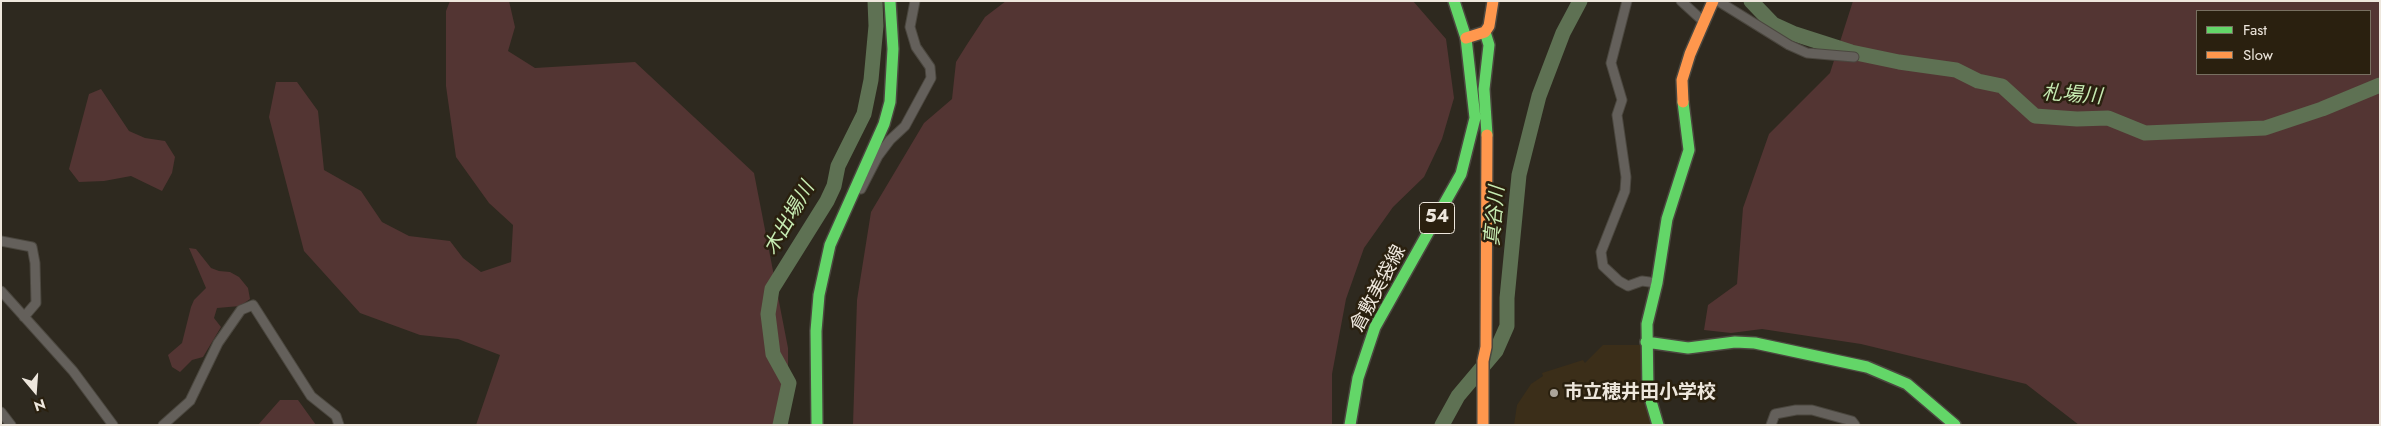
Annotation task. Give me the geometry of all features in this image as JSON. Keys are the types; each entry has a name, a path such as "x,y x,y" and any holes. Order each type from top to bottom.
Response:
{"street":[{"path":"817,425 816,331 818,295 830,245 884,124 890,102 893,49 890,1"},
{"path":"840,220 856,198 878,156 890,140 905,126 931,78 930,67 916,47 910,27 915,1"},
{"name":"倉敷美袋線","path":"1350,425 1358,378 1375,328 1461,174 1475,118 1466,38 1454,1"},
{"path":"1466,38 1485,32 1489,26 1493,1"},
{"path":"1627,1 1611,63 1622,100 1617,115 1626,177 1625,191 1601,252 1602,266 1619,282 1628,286 1642,281 1657,283"},
{"path":"1681,1 1704,22"},
{"path":"1658,425 1648,391 1647,324 1657,283 1667,218 1689,150 1683,106 1682,80 1713,1"},
{"path":"1718,1 1789,45 1807,53 1854,57"},
{"path":"1483,425 1483,361 1486,338 1487,130 1484,89 1488,45 1485,32"},
{"path":"1,241 32,247 35,263 36,303 24,317"},
{"path":"1,291 73,371 113,425"},
{"path":"163,425 190,401 218,343 241,310 253,305 311,396 336,416 339,425"},
{"path":"1646,342 1688,348 1735,342 1755,343 1828,357 1867,367 1907,384 1953,424"},
{"path":"1771,425 1775,414 1796,410 1812,410 1852,421 1855,425"},
{"path":"1,412 11,425"}],"shaded area":[{"path":"450,1 509,1 515,27 508,51 535,68 635,62 754,173 788,348 788,425 476,425 500,355 458,339 420,335 360,313 304,251 269,117 276,82 297,82 318,111 324,170 361,191 382,222 409,236 450,241 463,258 481,272 511,262 513,225 489,203 456,157 446,86 446,11"},
{"path":"1006,1 1413,1 1446,39 1454,98 1442,139 1424,177 1393,207 1364,248 1346,299 1332,374 1332,425 853,425 857,300 871,212 924,123 952,99 956,62 966,46 985,17"},
{"path":"1853,1 2380,1 2380,425 2079,425 2026,384 1861,344 1762,329 1731,333 1704,330 1708,305 1737,284 1743,208 1769,134 1830,73"},
{"path":"101,89 129,131 145,138 165,141 175,157 172,173 162,191 131,176 104,181 79,182 69,169 89,94"},
{"path":"189,248 196,249 211,268 230,272 239,277 248,288 250,299 240,306 217,308 214,318 221,327 203,357 192,360 180,372 172,367 168,355 182,343 194,300 206,288"},
{"path":"1603,345 1641,345 1655,425 1514,425 1517,405 1531,384 1543,376 1542,373 1583,360 1585,363"},
{"path":"280,400 298,400 316,425 258,425"}],"waterway":[{"name":"木出場川","path":"780,425 789,383 773,354 768,314 772,289 827,201 834,186 838,166 864,114 871,80 876,26 875,1"},
{"name":"真谷川","path":"1442,425 1458,396 1496,351 1507,326 1507,298 1519,175 1539,96 1563,33 1580,1"},
{"name":"札場川","path":"1751,1 1773,24 1795,34 1851,52 1899,62 1956,70 1978,81 2002,86 2035,116 2077,119 2108,118 2145,133 2265,128 2322,109 2380,85"}],"traffic: fast":[{"path":"817,425 816,331 819,295 830,245 884,124 890,102 893,49 890,1"},
{"path":"1350,425 1358,378 1375,327 1461,174 1475,118 1466,38 1454,1"},
{"path":"1485,32 1489,45 1484,89 1487,135"},
{"path":"1658,425 1648,391 1647,324 1657,283 1667,219 1689,150 1683,102"},
{"path":"1646,342 1688,348 1735,342 1755,343 1867,367 1907,384 1955,425"}],"traffic: slow":[{"path":"1466,38 1485,32 1489,26 1493,1"},
{"path":"1683,102 1682,80 1690,54 1713,1"},
{"path":"1483,425 1483,361 1486,347 1487,135"}],"place":[{"name":"市立穂井田小学校","path":"1554,393"}]}
